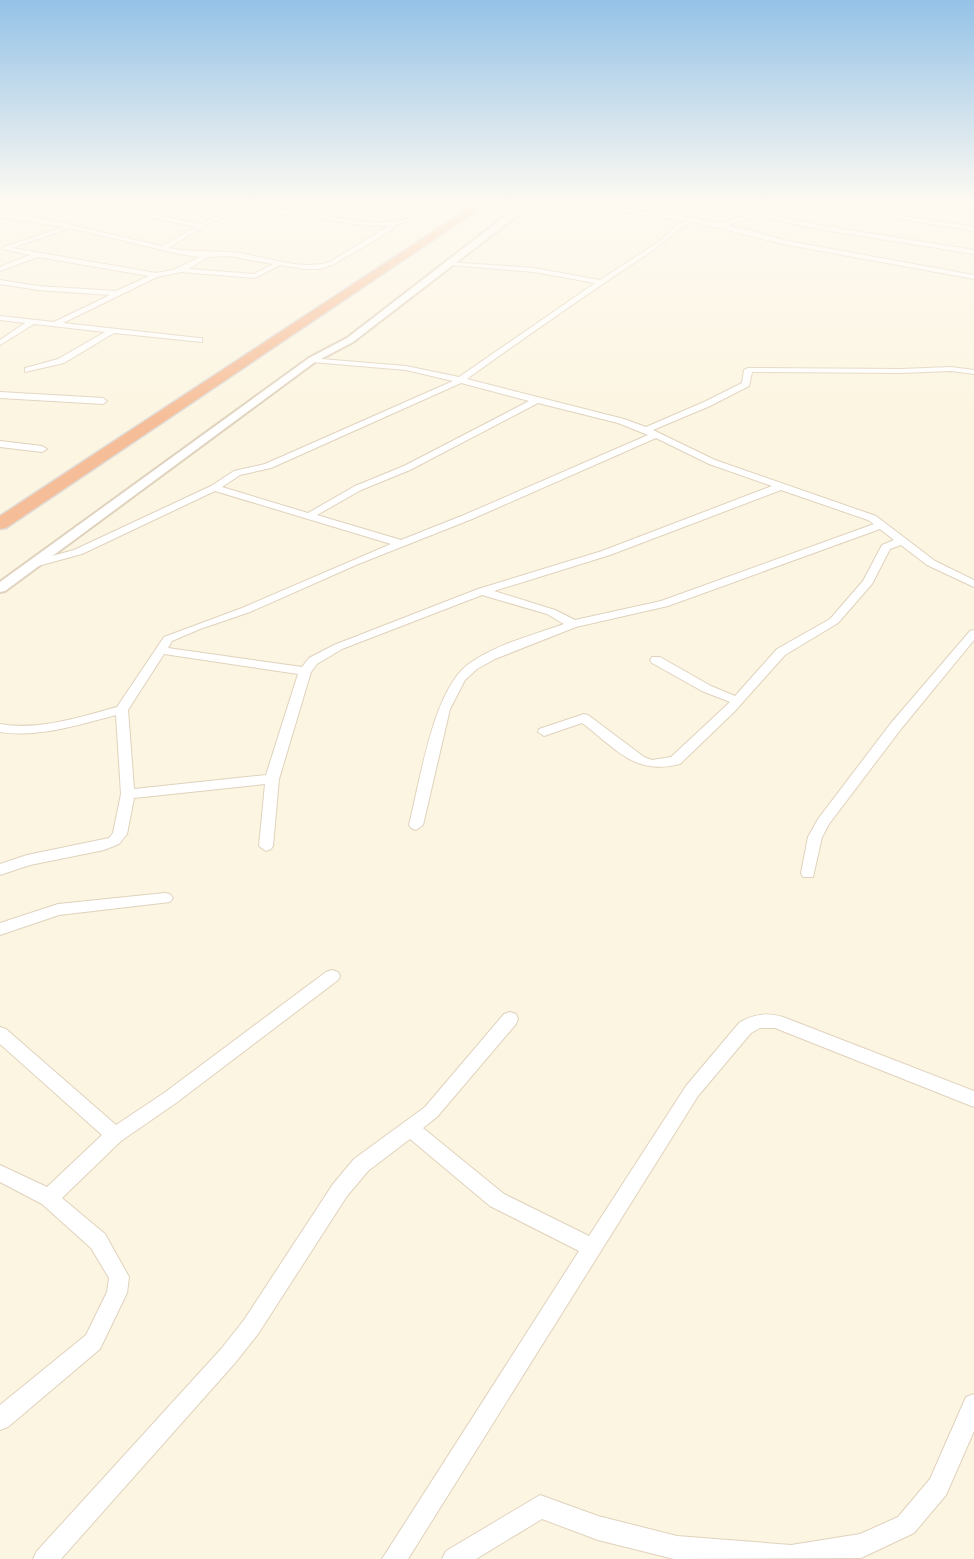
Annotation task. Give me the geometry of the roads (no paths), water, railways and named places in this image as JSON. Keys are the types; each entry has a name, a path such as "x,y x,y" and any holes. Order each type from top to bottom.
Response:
{"highway":[{"path":"0,512 361,276"},
{"path":"0,524 374,276"}],"street":[{"path":"57,323 154,276"},
{"path":"0,588 312,360 350,340 433,276"},
{"path":"566,276 601,282"},
{"path":"34,564 78,552 99,543 214,488 237,473 268,466 461,380 611,276"},
{"path":"0,282 38,288 116,293"},
{"path":"0,318 199,340"},
{"path":"0,343 33,321"},
{"path":"28,370 61,361 114,330"},
{"path":"312,360 406,368 603,416 650,433 712,462 872,518 931,563 974,584"},
{"path":"0,870 27,860 104,845 114,841 120,834 128,794 122,710 159,650 168,639 179,633 246,610 400,543 468,517 650,433 746,384 748,369 901,371 943,369 974,372"},
{"path":"0,395 103,401"},
{"path":"311,515 358,488 407,468 536,401"},
{"path":"0,444 42,449"},
{"path":"266,846 272,779 305,671 313,661 338,647 482,591 606,553 782,486"},
{"path":"214,488 400,543"},
{"path":"416,825 444,709 460,678 473,666 491,656 573,624 664,604 882,525"},
{"path":"544,732 584,718 639,760 663,764 675,762 738,700 781,652 834,621 868,582 886,547 892,543 904,542"},
{"path":"482,591 551,612 573,624"},
{"path":"808,873 814,837 823,822 896,726 974,633"},
{"path":"159,650 305,671"},
{"path":"656,660 680,671 717,695 738,700"},
{"path":"0,728 18,730 65,724 122,710"},
{"path":"128,794 272,779"},
{"path":"0,929 58,910 165,897"},
{"path":"49,1198 116,1135 170,1098 332,976"},
{"path":"45,1559 228,1356 251,1327 340,1190 361,1165 431,1112 510,1019"},
{"path":"394,1559 692,1091 752,1022 762,1020 777,1022 974,1099"},
{"path":"0,1034 116,1135"},
{"path":"410,1128 497,1200 593,1248"},
{"path":"0,1173 49,1198 98,1241 118,1277 117,1293 93,1342 0,1419"},
{"path":"454,1559 540,1507 598,1528 677,1548 791,1557 861,1546 906,1525 938,1487 974,1405"}]}
